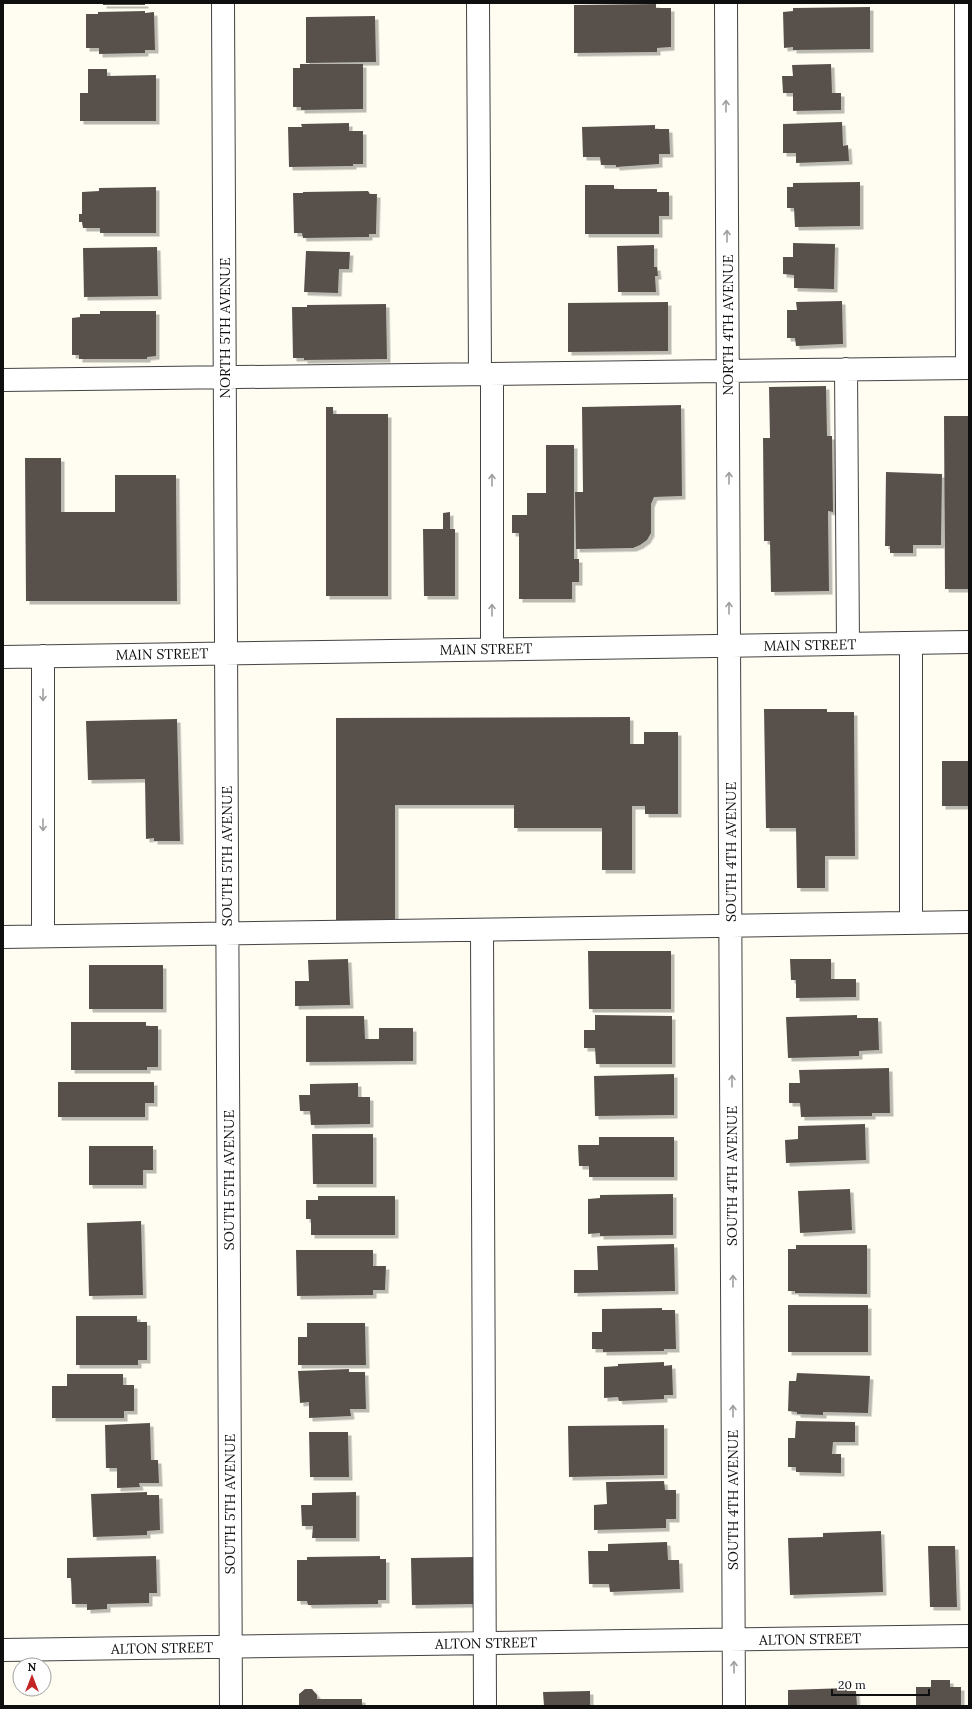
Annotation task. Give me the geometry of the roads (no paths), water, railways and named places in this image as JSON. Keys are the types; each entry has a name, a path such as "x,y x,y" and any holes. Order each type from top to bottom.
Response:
{"street":[{"name":"NORTH 5TH AVENUE","path":"223,3 226,654"},
{"path":"478,3 492,649"},
{"name":"NORTH 4TH AVENUE","path":"726,3 730,647"},
{"path":"3,380 968,368 966,3"},
{"path":"846,370 848,644"},
{"name":"MAIN STREET","path":"3,657 492,649 730,647 969,642"},
{"path":"911,643 911,923"},
{"name":"SOUTH 4TH AVENUE","path":"730,647 734,1706"},
{"name":"SOUTH 5TH AVENUE","path":"226,654 231,1706"},
{"path":"43,656 43,936"},
{"path":"3,937 969,922"},
{"path":"482,930 485,1706"},
{"name":"ALTON STREET","path":"3,1650 969,1636"}]}
